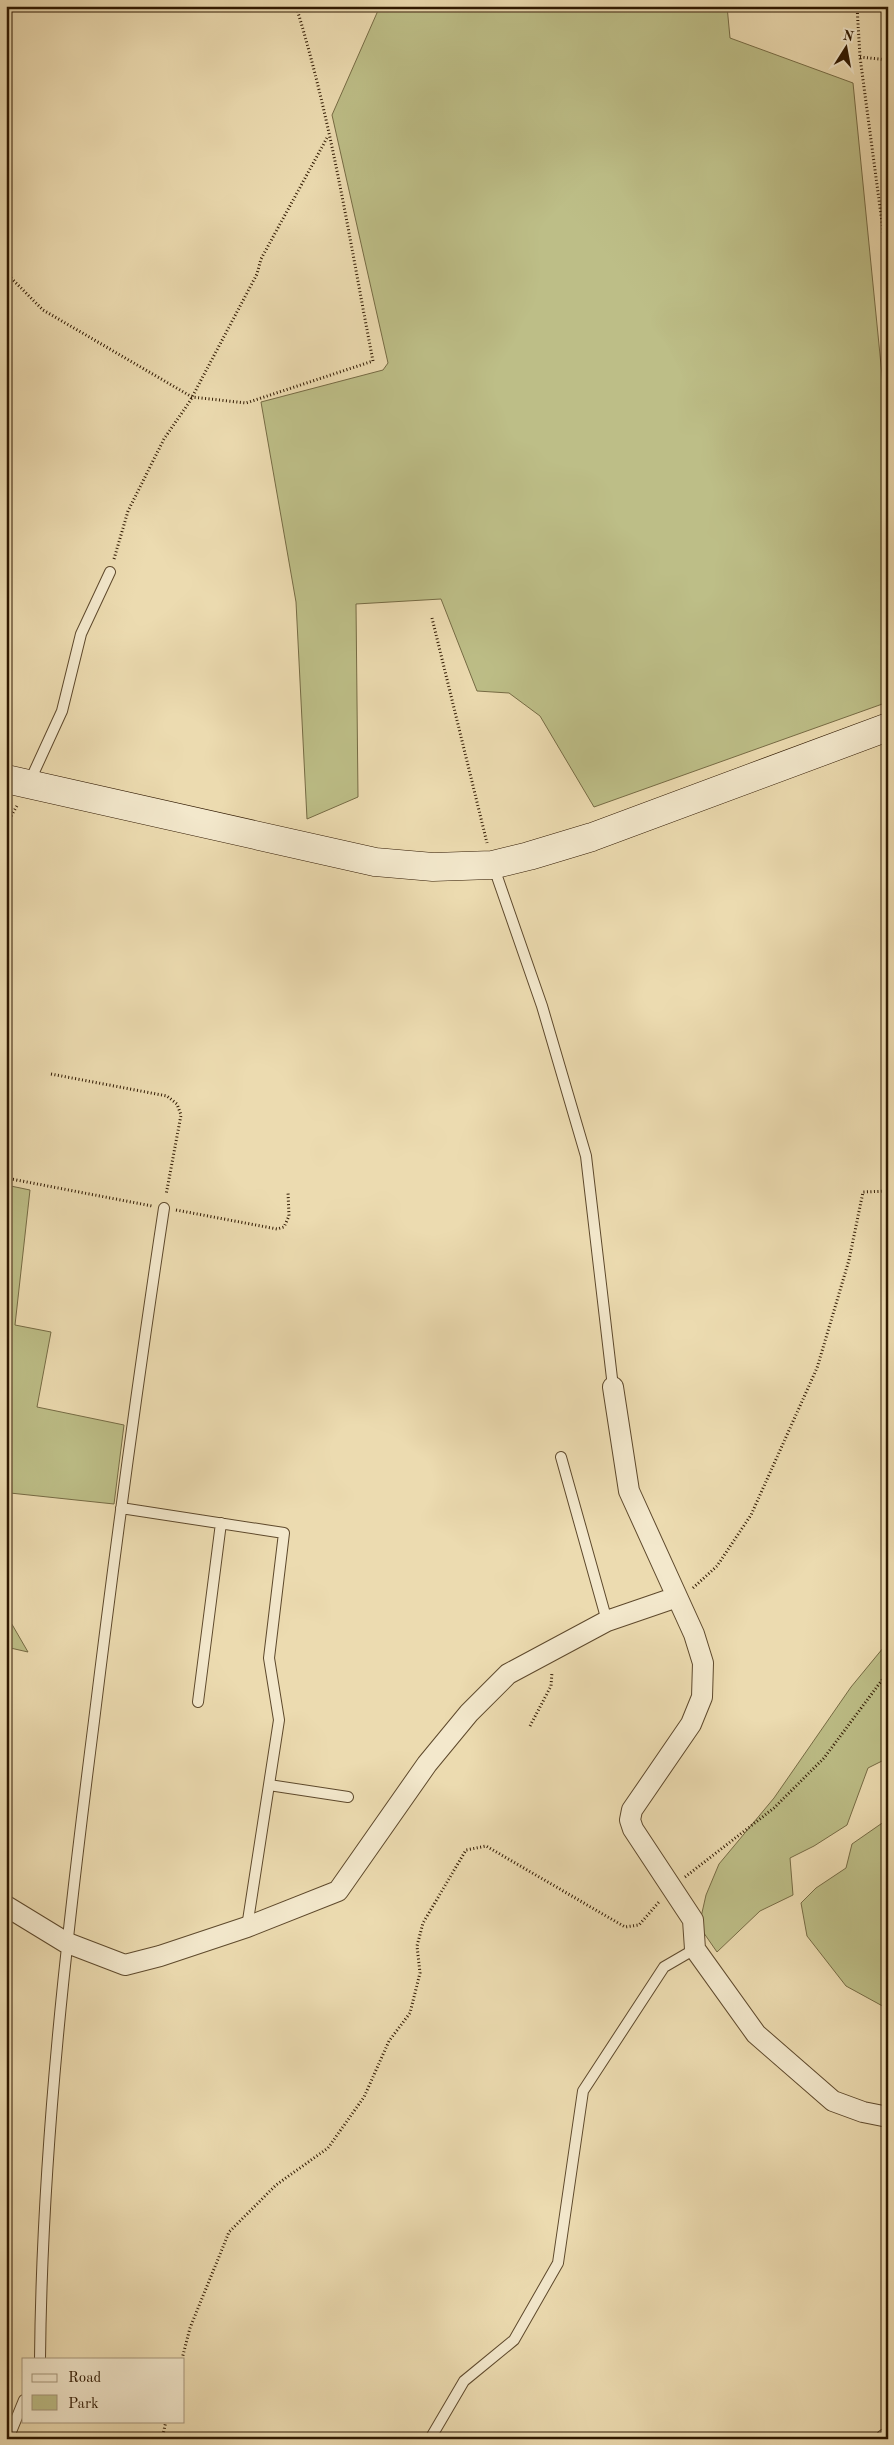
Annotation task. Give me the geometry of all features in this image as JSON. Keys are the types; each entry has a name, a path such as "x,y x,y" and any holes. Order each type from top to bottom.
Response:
{"street":[{"path":"18,782 375,862 433,866 492,864 592,836 888,727"},
{"path":"613,1387 629,1491 694,1634 703,1663 702,1697 691,1724 643,1792 632,1810 630,1820 644,1846 693,1920 695,1949 756,2034 833,2101 862,2112 888,2117"},
{"path":"6,1906 65,1942 125,1965 160,1956 247,1927 338,1891 427,1764 469,1712 508,1674 607,1621 677,1597"}],"lane":[{"path":"18,782 62,711 80,634 110,572"},
{"path":"492,864 542,1006 586,1156 613,1387"},
{"path":"40,2358 44,2201 65,1942 134,1400 164,1208"},
{"path":"561,1456 607,1621"},
{"path":"121,1508 284,1533 269,1658 279,1720 247,1927"},
{"path":"198,1702 220,1523"},
{"path":"269,1785 348,1797"},
{"path":"430,2439 464,2381 514,2340 558,2263 583,2091 664,1967 695,1949"},
{"path":"8,2439 22,2405"}],"path":[{"path":"6,274 43,310 192,397 246,403 373,361 329,136 311,55 296,6"},
{"path":"857,6 860,57 887,261 888,354"},
{"path":"860,57 888,60"},
{"path":"110,572 128,511 164,439 192,397 257,274 261,259 329,136"},
{"path":"432,618 492,864"},
{"path":"51,1074 167,1096 177,1104 181,1115 164,1208"},
{"path":"677,1597 700,1583 717,1566 752,1515 817,1368 849,1260 864,1192 888,1191"},
{"path":"530,1726 552,1686 552,1663 547,1652"},
{"path":"182,2358 190,2328 230,2232 276,2185 328,2148 364,2097 389,2041 410,2012 420,1973 417,1946 423,1923 466,1850 486,1846 624,1927 639,1925 672,1887 774,1808 824,1758 888,1672"},
{"path":"162,2439 166,2422"}],"green space":[{"path":"380,6 727,6 730,38 853,83 883,385 888,386 888,702 594,807 540,716 509,693 477,691 441,599 356,604 358,797 307,819 296,602 261,402 383,370 388,363 332,115"},
{"path":"6,1185 30,1190 15,1325 51,1332 37,1407 124,1425 114,1504 10,1493 6,1516"},
{"path":"6,1614 28,1652 6,1647"},
{"path":"888,1642 888,1758 868,1768 847,1825 814,1846 790,1858 793,1895 760,1911 717,1952 699,1926 706,1895 719,1864 774,1798 851,1687"},
{"path":"888,1819 888,2009 846,1986 807,1936 801,1903 816,1888 846,1868 852,1844"}]}
